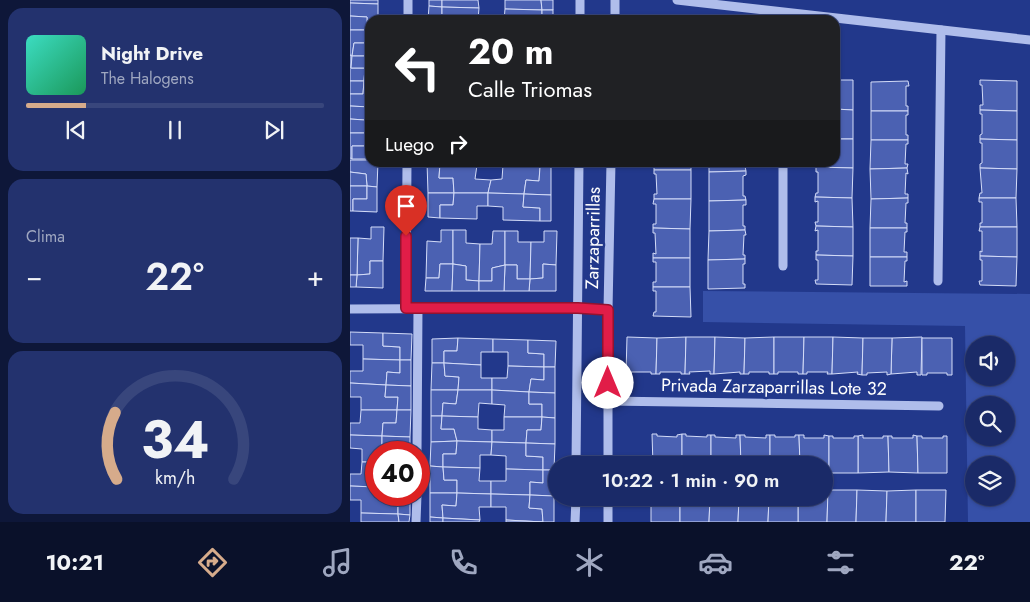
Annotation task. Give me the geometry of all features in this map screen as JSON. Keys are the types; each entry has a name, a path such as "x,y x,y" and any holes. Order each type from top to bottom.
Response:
{"street":[{"path":"408,0 408,15"},
{"path":"580,0 580,15"},
{"path":"615,15 616,0"},
{"path":"677,0 775,15"},
{"path":"840,21 1030,40"},
{"path":"938,281 941,30"},
{"path":"406,308 407,167"},
{"name":"Zarzaparrillas","path":"576,456 579,167"},
{"name":"Zarzaparrillas","path":"608,456 611,167"},
{"path":"783,167 783,266"},
{"path":"417,441 418,308"},
{"path":"350,309 578,308 608,310"},
{"name":"Privada Zarzaparrillas Lote 32","path":"608,401 939,406"},
{"path":"416,506 416,522"},
{"path":"575,522 576,506"},
{"path":"608,506 608,522"}],"shaded area":[{"path":"703,291 1030,294 1030,522 968,522 968,506 1015,506 1015,456 967,456 967,446 1015,446 1015,396 966,396 966,386 1015,386 1015,336 965,336 965,326 703,322"}],"building":[{"path":"350,0 378,0 378,4 350,3"},
{"path":"429,0 442,0 442,7 429,6"},
{"path":"442,0 478,0 479,8 442,7"},
{"path":"505,0 541,0 542,10 505,9"},
{"path":"541,0 553,0 553,10 542,10"},
{"path":"350,3 378,4 378,15 350,16"},
{"path":"429,6 442,7 442,15 428,15"},
{"path":"442,7 479,8 478,15 442,15"},
{"path":"505,9 542,10 542,15 504,15"},
{"path":"542,10 553,10 553,15 542,15"},
{"path":"350,16 365,17 365,30 350,30"},
{"path":"350,30 365,30 365,43 354,43 352,56 350,55"},
{"path":"354,43 365,43 365,56 352,56"},
{"path":"350,55 352,56 351,68 365,68 364,81 350,81"},
{"path":"352,56 365,56 365,68 351,68"},
{"path":"840,80 853,80 853,110 840,109"},
{"path":"980,80 1017,81 1017,111 980,110 980,105 983,105"},
{"path":"350,81 364,81 363,94 350,94"},
{"path":"365,81 365,107 350,106 350,94 363,94"},
{"path":"908,81 909,86 906,86 906,106 908,106 908,111 871,111 871,82"},
{"path":"350,106 365,107 365,120 350,119"},
{"path":"840,109 853,110 853,139 840,139"},
{"path":"980,110 1017,111 1017,140 980,139 982,134 982,114 980,114"},
{"path":"871,111 908,111 908,115 906,115 906,135 908,135 908,140 871,140"},
{"path":"350,119 365,120 365,133 350,133"},
{"path":"350,133 365,133 365,146 352,146 352,159 350,158"},
{"path":"840,139 853,139 853,168 816,167 840,167"},
{"path":"980,139 1017,140 1017,169 980,168 982,163 982,143 980,143"},
{"path":"871,140 908,140 905,164 908,164 907,168 870,169"},
{"path":"352,146 365,146 365,159 352,159"},
{"path":"350,160 365,160 365,167 378,167 377,187 367,186 366,174 350,172"},
{"path":"427,167 440,167 439,178 453,178 454,193 428,193"},
{"path":"440,167 477,167 475,179 491,180 488,193 454,193 453,178 439,178"},
{"path":"503,167 540,167 539,181 526,180 524,194 488,193 491,180 502,179"},
{"path":"540,167 551,167 551,195 524,194 526,180 539,181"},
{"path":"654,167 691,167 691,170 654,170"},
{"path":"709,167 745,167 746,171 709,172"},
{"path":"816,167 853,168 852,198 815,197 816,193 818,193 818,172 816,172"},
{"path":"907,168 905,194 908,194 908,198 871,199 870,169"},
{"path":"980,168 1017,169 1016,198 979,198 980,193 982,193"},
{"path":"654,170 691,170 691,199 654,199 654,194 657,194"},
{"path":"746,171 746,175 743,176 743,196 745,196 746,200 709,201 709,172"},
{"path":"350,172 366,174 367,186 350,186"},
{"path":"350,186 367,186 367,199 353,199 353,211 350,211"},
{"path":"367,186 377,187 377,212 353,211 353,199 367,199"},
{"path":"428,193 454,193 453,205 440,205 440,218 428,217"},
{"path":"454,193 488,193 488,206 477,206 477,219 440,218 440,205 453,205"},
{"path":"488,193 524,194 523,207 540,208 540,221 503,220 503,207 488,206"},
{"path":"524,194 551,195 551,221 540,221 540,208 523,207"},
{"path":"815,197 852,198 853,227 816,226 815,222 818,222 818,201 815,202"},
{"path":"908,198 905,223 907,223 907,228 870,228 871,199"},
{"path":"979,198 1016,198 1017,227 980,227 980,223 982,223 982,202 979,202"},
{"path":"654,199 691,199 690,229 653,228 653,224 656,224 656,204 653,204"},
{"path":"746,200 746,205 743,205 743,226 745,226 745,230 709,231 709,201"},
{"path":"816,226 853,227 853,256 816,255 816,251 818,251 818,230 815,231"},
{"path":"371,227 384,227 383,261 370,261 370,274 357,275 358,238 371,239"},
{"path":"980,227 1017,227 1017,257 980,256 980,251 982,252 982,231 979,231"},
{"path":"653,228 690,229 690,258 653,258 653,253 656,254"},
{"path":"870,228 907,228 904,252 907,252 907,257 870,257"},
{"path":"441,230 453,230 453,264 440,264 439,278 426,278 427,241 441,242"},
{"path":"453,230 466,230 466,243 480,244 479,281 466,280 466,266 453,264"},
{"path":"745,230 743,255 745,255 745,259 708,260 709,231"},
{"path":"493,231 505,231 505,265 492,268 492,281 479,281 480,244 492,244"},
{"path":"505,231 518,231 518,242 531,242 530,279 517,279 517,265 505,265"},
{"path":"544,231 557,231 556,265 543,264 543,278 530,279 531,242 544,242"},
{"path":"350,238 358,238 357,275 350,275"},
{"path":"816,255 853,256 852,285 816,284 815,280 818,280 818,260 816,260"},
{"path":"980,256 1017,257 1016,286 980,285 979,281 982,281 982,260 980,260"},
{"path":"870,257 907,257 907,261 905,261 904,282 907,281 907,286 870,286"},
{"path":"653,258 690,258 690,287 653,287 653,282 656,282 656,262 653,262"},
{"path":"745,259 745,264 743,264 743,284 745,284 745,288 708,289 708,260"},
{"path":"370,261 383,261 383,288 356,287 357,275 370,274"},
{"path":"440,264 453,264 452,291 425,291 426,278 439,278"},
{"path":"453,264 466,266 466,280 479,281 479,291 452,291"},
{"path":"543,264 556,265 556,291 529,291 530,279 543,278"},
{"path":"505,265 517,265 517,279 530,279 529,291 504,291"},
{"path":"505,265 504,291 479,291 479,281 492,281 492,268"},
{"path":"350,275 357,275 356,287 350,287"},
{"path":"653,287 690,287 691,317 653,316 654,312 656,312 656,291 653,291"},
{"path":"350,332 383,333 383,346 400,347 400,360 363,359 363,345 350,345"},
{"path":"383,333 412,334 411,360 400,360 400,347 383,346"},
{"path":"627,337 657,338 656,374 651,374 651,372 631,372 631,374 626,374"},
{"path":"686,337 685,374 681,374 681,372 660,372 660,374 656,374 657,338"},
{"path":"686,337 715,337 714,374 710,374 710,371 689,372 690,374 685,374"},
{"path":"715,337 745,338 744,374 740,374 740,372 714,374"},
{"path":"774,337 774,374 769,374 769,372 749,372 749,374 744,374 745,338"},
{"path":"774,337 804,337 803,374 798,374 798,372 778,372 778,374 774,374"},
{"path":"804,337 833,337 832,374 827,374 828,372 807,372 807,374 803,374"},
{"path":"833,337 863,338 862,375 857,374 858,372 832,374"},
{"path":"922,337 921,375 917,375 917,372 891,374 892,338"},
{"path":"458,338 457,351 444,351 444,363 432,363 432,339"},
{"path":"458,338 493,339 493,352 481,352 481,365 444,363 444,351 457,351"},
{"path":"863,338 892,338 891,374 887,375 887,372 862,375"},
{"path":"922,338 952,338 952,375 947,375 947,373 927,373 927,375 922,375"},
{"path":"493,339 528,340 528,353 544,354 544,367 508,366 508,352 493,352"},
{"path":"528,340 556,341 555,367 544,367 544,354 528,353"},
{"path":"363,359 400,360 400,373 387,372 386,385 350,383 350,371 363,371"},
{"path":"400,360 411,360 411,386 386,385 387,372 400,373"},
{"path":"432,363 444,363 445,376 459,377 458,390 431,390"},
{"path":"444,363 481,365 481,378 492,378 492,390 458,390 459,377 445,376"},
{"path":"508,366 544,367 544,380 531,379 529,392 492,390 492,378 507,378"},
{"path":"544,367 555,367 555,393 529,392 531,379 544,380"},
{"path":"350,383 386,385 385,397 398,397 397,410 361,410 361,397 350,397"},
{"path":"386,385 411,386 411,410 397,410 398,397 385,397"},
{"path":"431,390 458,390 456,404 443,403 442,416 431,416"},
{"path":"458,390 492,390 492,404 479,403 478,417 442,416 443,403 456,404"},
{"path":"492,390 529,392 529,404 542,404 542,417 504,417 505,405 492,404"},
{"path":"529,392 555,393 555,418 542,417 542,404 529,404"},
{"path":"361,410 397,410 396,423 383,423 382,436 350,435 350,423 360,423"},
{"path":"397,410 411,410 410,437 382,436 383,423 396,423"},
{"path":"431,416 442,416 441,429 454,429 457,441 431,442"},
{"path":"442,416 478,417 478,429 492,430 492,442 457,441 454,429 441,429"},
{"path":"504,417 542,417 541,430 527,430 526,443 492,442 492,430 504,430"},
{"path":"542,417 555,418 555,444 526,443 527,430 541,430"},
{"path":"652,434 677,437 677,435 682,434 682,456 653,456"},
{"path":"682,434 686,434 686,436 707,437 707,435 711,435 711,456 682,456"},
{"path":"350,435 382,436 382,441 365,441 365,462 362,462 362,449 350,448"},
{"path":"711,435 715,435 715,437 736,438 736,435 740,435 741,456 711,456"},
{"path":"740,435 766,438 766,435 770,435 770,456 741,456"},
{"path":"770,435 775,435 775,437 795,437 795,435 799,435 800,456 770,456"},
{"path":"799,435 804,435 804,438 824,438 824,435 829,436 829,456 800,456"},
{"path":"863,435 863,438 883,438 883,436 888,436 889,472 858,473 858,436"},
{"path":"913,435 917,436 918,473 889,472 888,436 892,436 892,438 913,438"},
{"path":"382,436 410,437 410,441 382,441"},
{"path":"829,436 833,436 833,438 854,438 854,436 858,436 858,473 833,473 833,456 829,456"},
{"path":"917,436 922,436 922,438 943,438 943,436 947,436 947,473 918,473"},
{"path":"457,441 456,454 443,454 443,467 430,466 431,442"},
{"path":"457,441 492,442 491,455 480,455 480,468 443,467 443,454 456,454"},
{"path":"492,442 526,443 526,456 543,457 543,470 506,469 506,456 491,455"},
{"path":"526,443 555,444 555,456 548,456 548,470 543,470 543,457 526,456"},
{"path":"362,462 365,462 365,487 350,486 350,474 361,474"},
{"path":"430,466 443,467 444,480 457,480 457,493 430,493"},
{"path":"443,467 480,468 479,481 491,481 491,494 457,493 457,480 444,480"},
{"path":"506,469 543,470 543,483 530,482 530,495 491,494 491,481 506,481"},
{"path":"543,470 548,470 548,496 530,495 530,482 543,483"},
{"path":"350,486 365,487 365,506 398,506 398,514 361,513 361,500 350,500"},
{"path":"833,490 857,490 856,522 827,522 828,506 833,506"},
{"path":"857,490 887,491 886,522 856,522"},
{"path":"916,490 916,522 886,522 887,491"},
{"path":"916,490 946,490 945,522 916,522"},
{"path":"430,493 457,493 456,506 442,505 443,518 430,517"},
{"path":"457,493 491,494 491,507 479,507 480,520 443,518 442,505 456,506"},
{"path":"491,494 530,495 529,508 542,509 543,522 506,520 506,507 491,507"},
{"path":"530,495 548,496 548,506 554,506 554,522 543,522 542,509 529,508"},
{"path":"398,506 410,506 410,515 398,514"},
{"path":"651,506 680,506 680,522 651,522"},
{"path":"680,506 710,506 709,522 680,522"},
{"path":"710,506 739,506 738,522 709,522"},
{"path":"739,506 769,506 768,522 738,522"},
{"path":"769,506 798,506 798,522 768,522"},
{"path":"798,506 828,506 827,522 798,522"},
{"path":"361,513 398,514 399,522 361,522"},
{"path":"398,514 410,515 409,522 399,522"},
{"path":"430,517 443,518 443,522 430,522"},
{"path":"443,518 480,520 479,522 443,522"},
{"path":"506,520 543,522 506,522"}],"route":[{"path":"406,236 406,308 578,308 608,310 608,383"}]}
